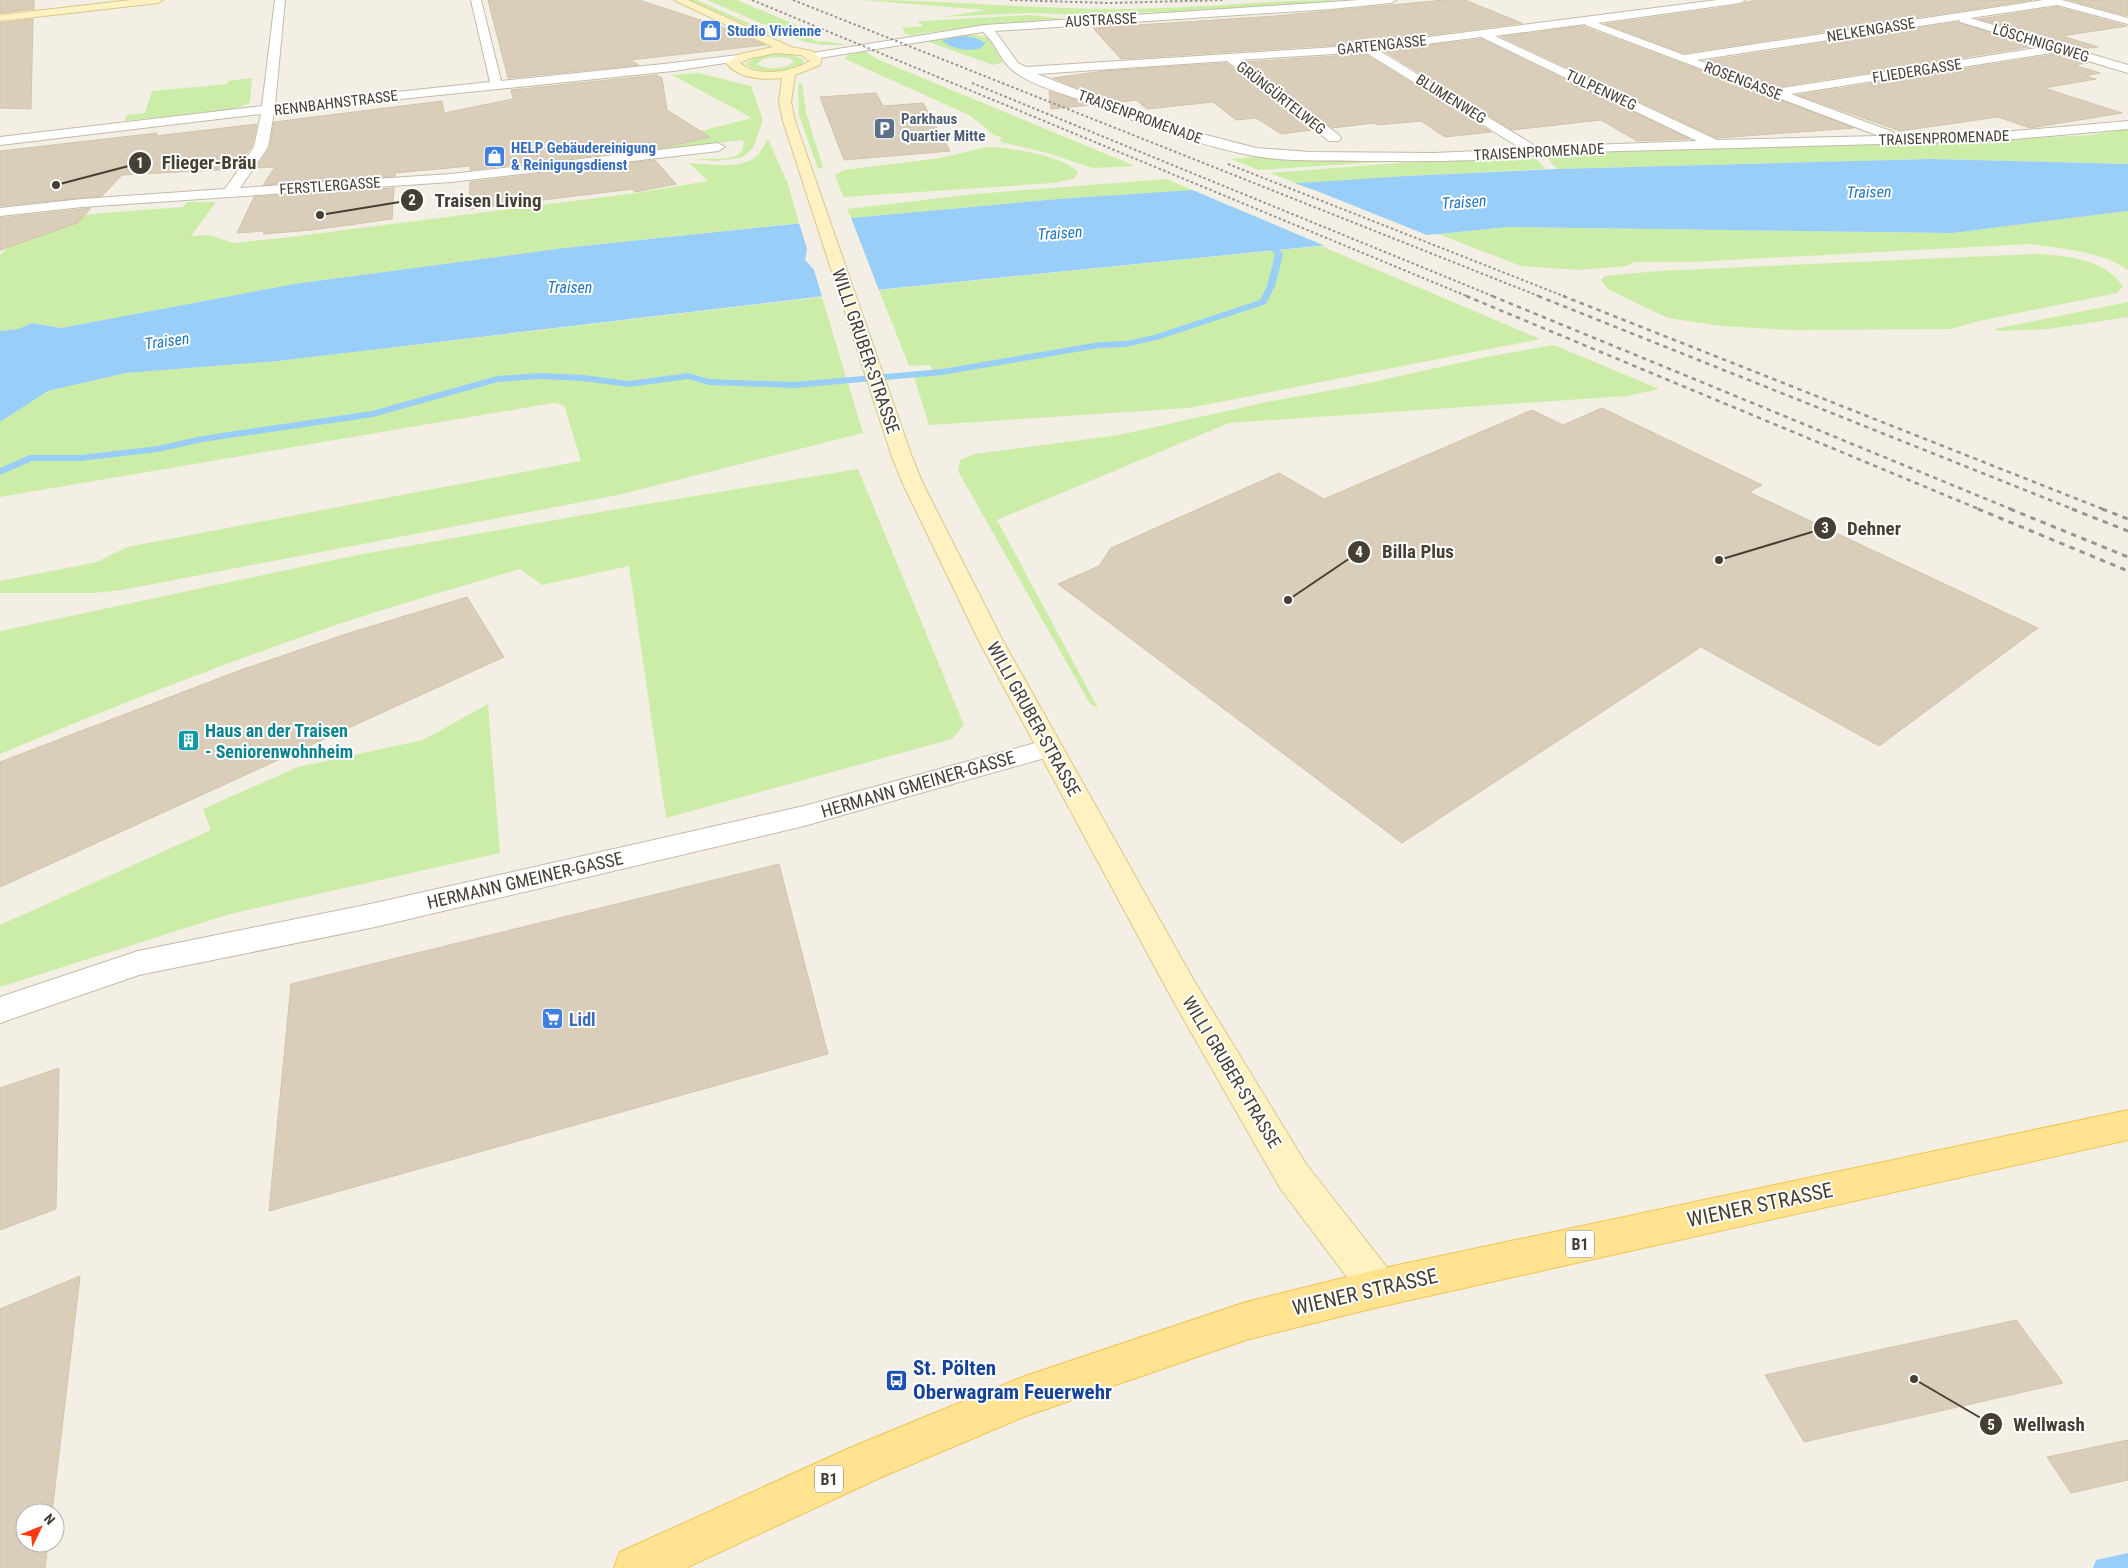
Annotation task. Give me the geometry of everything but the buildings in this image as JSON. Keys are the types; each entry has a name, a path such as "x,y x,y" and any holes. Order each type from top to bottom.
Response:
{"main road":[{"name":"WIENER STRASSE","path":"636,1568 869,1461 1025,1396 1246,1321 1380,1288 2128,1125"}],"street":[{"path":"0,18 158,0"},
{"path":"229,194 261,147 268,111 280,0"},
{"path":"476,0 496,84"},
{"path":"679,0 792,51 813,56 816,59 816,63 810,67 789,73 764,75 742,71 737,63 758,52 792,51"},
{"name":"AUSTRASSE","path":"813,56 985,28 1331,6 1391,0"},
{"name":"GARTENGASSE","path":"1022,71 1367,48 1740,0"},
{"path":"2053,1 2125,19"},
{"name":"NELKENGASSE","path":"1685,58 1955,18 2053,1"},
{"name":"LÖSCHNIGGWEG","path":"1955,18 2128,69"},
{"name":"ROSENGASSE","path":"1586,21 1900,139"},
{"name":"TRAISENPROMENADE","path":"985,28 995,36 1014,65 1022,71 1163,128 1256,152 1310,156 1434,158 1517,154 1534,151 1992,136 2128,125"},
{"name":"TULPENWEG","path":"1483,34 1718,146"},
{"path":"758,36 760,45 758,52"},
{"name":"BLUMENWEG","path":"1367,48 1534,151"},
{"name":"FLIEDERGASSE","path":"1775,93 2059,48"},
{"name":"GRÜNGÜRTELWEG","path":"1229,57 1334,138"},
{"name":"RENNBAHNSTRASSE","path":"0,141 496,84 673,67 737,63"},
{"name":"WILLI GRUBER-STRASSE","path":"785,102 789,73"},
{"name":"WILLI GRUBER-STRASSE","path":"764,75 785,102 896,439 913,484 990,641 1182,988 1289,1168 1380,1288"},
{"name":"FERSTLERGASSE","path":"0,212 82,203 451,178 718,148"},
{"name":"HERMANN GMEINER-GASSE","path":"0,1010 138,963 366,917 804,816 1050,748"}],"green space":[{"path":"689,0 697,0 782,38 780,39"},
{"path":"707,0 737,0 796,25 795,27 807,32 808,34 804,36 819,42 849,45 822,45 805,42"},
{"path":"861,0 1118,9 1338,0 1301,5 1157,14 1155,12 1081,15 1031,13 942,17 986,10"},
{"path":"1028,15 1059,18 1059,20 999,23 911,35 905,33 902,28 924,26 917,22 924,21"},
{"path":"968,34 987,37 1004,62 993,65 926,41"},
{"path":"864,51 877,59 1135,166 1092,168 1048,153 1001,142 999,140 1003,138 994,135 971,116 845,59 848,55"},
{"path":"774,54 792,55 803,59 804,62 792,69 776,72 759,70 746,64 757,57","holes":["789,58 794,61 781,67 771,68 757,64 763,59"]},
{"path":"698,73 751,86 763,120 753,148 743,157 714,161 695,159 718,159 734,156 740,153 743,148 743,140 651,150 709,137 700,131 752,118 672,75"},
{"path":"252,78 250,103 234,109 124,121 127,115 145,113 152,91 227,84 228,81"},
{"path":"798,83 802,84 806,112 823,167 818,169 799,115"},
{"path":"2128,129 2128,164 1931,159 1558,169 1551,163 1549,157 1552,154 1561,153 1955,142 2090,135"},
{"path":"768,139 788,184 799,223 564,248 294,284 61,328 32,323 18,329 0,331 0,255 38,216 79,215 183,207 187,202 216,202 191,236 210,235 233,243 282,238 636,193 708,181 689,163 734,165 742,163 757,156"},
{"path":"986,147 1006,148 1050,157 1072,167 1078,173 1073,179 1054,183 843,197 835,175 844,170 941,158"},
{"path":"1269,156 1396,161 1259,170 1230,159"},
{"path":"1521,156 1536,159 1546,169 1299,184 1269,173 1437,160"},
{"path":"1166,179 1195,191 1058,199 851,218 847,209 975,194"},
{"path":"2128,211 2128,270 2094,255 2068,249 2030,244 1693,262 1634,262 1627,266 1579,270 1521,266 1438,234 1508,227 1953,233"},
{"path":"1321,246 1540,339 1189,408 929,425 913,374 933,373 930,365 909,366 879,290"},
{"path":"2035,254 2071,257 2095,264 2115,277 2123,286 2117,293 1979,321 1951,329 1790,330 1722,326 1668,318 1609,290 1601,280 1605,276 1658,271"},
{"path":"822,297 863,433 618,495 122,590 94,593 0,593 0,581 97,562 127,547 581,461 564,405 553,403 0,497 0,422 48,391 126,373 278,361"},
{"path":"2128,302 2128,317 2049,329 1997,331 1995,329"},
{"path":"1554,345 1659,389 1627,396 1229,423 997,520 1098,708 1090,704 958,471 960,460 975,454 1119,435 1267,402"},
{"path":"858,469 964,725 952,739 666,818 629,566 542,585 520,569 429,596 339,624 253,654 126,702 0,754 0,631 357,555"},
{"path":"488,704 500,853 230,914 0,987 0,925 211,830 203,809 298,767 423,740"}],"water":[{"path":"965,36 976,38 985,43 981,48 966,50 951,46 942,41 949,38"},
{"name":"Traisen","path":"1931,159 2128,164 2128,211 1953,233 1508,227 866,291 278,361 126,373 48,391 0,422 0,331 18,329 32,323 61,328 294,284 564,248 851,218 1058,199 1406,176 1558,169"}],"pier":[{"path":"1291,182 1432,237 1330,248 1190,189"},
{"path":"850,215 880,293 823,300 814,270 805,260 807,249 798,220"}],"waterway":[{"path":"0,472 30,458 80,458 158,449 202,439 373,414 497,379 540,376 583,378 629,384 688,376 709,382 794,385 942,372 1100,345 1126,344 1157,337 1198,322 1219,318 1263,302 1271,286 1279,255 1276,251"},
{"path":"2104,1568 2128,1564"}],"railway":[{"path":"752,0 1469,297"},
{"path":"793,0 1541,297"},
{"path":"1010,0 1109,3 1224,0"},
{"path":"972,83 1495,297"},
{"path":"1228,164 1566,297"},
{"path":"1466,296 1981,510"},
{"path":"1492,296 2013,510"},
{"path":"1538,296 2075,510"},
{"path":"1563,296 2105,510"},
{"path":"1978,509 2128,571"},
{"path":"2010,509 2128,557"},
{"path":"2072,509 2128,531"},
{"path":"2102,509 2128,519"}],"place":[{"name":"Studio Vivienne","path":"711,31"},
{"name":"Parkhaus Quartier Mitte","path":"885,128"},
{"name":"HELP Gebäudereinigung & Reinigungsdienst","path":"495,157"},
{"name":"Flieger-Bräu","path":"56,185"},
{"name":"Traisen Living","path":"320,215"},
{"name":"Dehner","path":"1719,560"},
{"name":"Billa Plus","path":"1288,600"},
{"name":"Haus an der Traisen - Seniorenwohnheim","path":"189,740"},
{"name":"Lidl","path":"553,1019"},
{"name":"Wellwash","path":"1914,1379"},
{"name":"St. Pölten Oberwagram Feuerwehr","path":"897,1380"}]}
